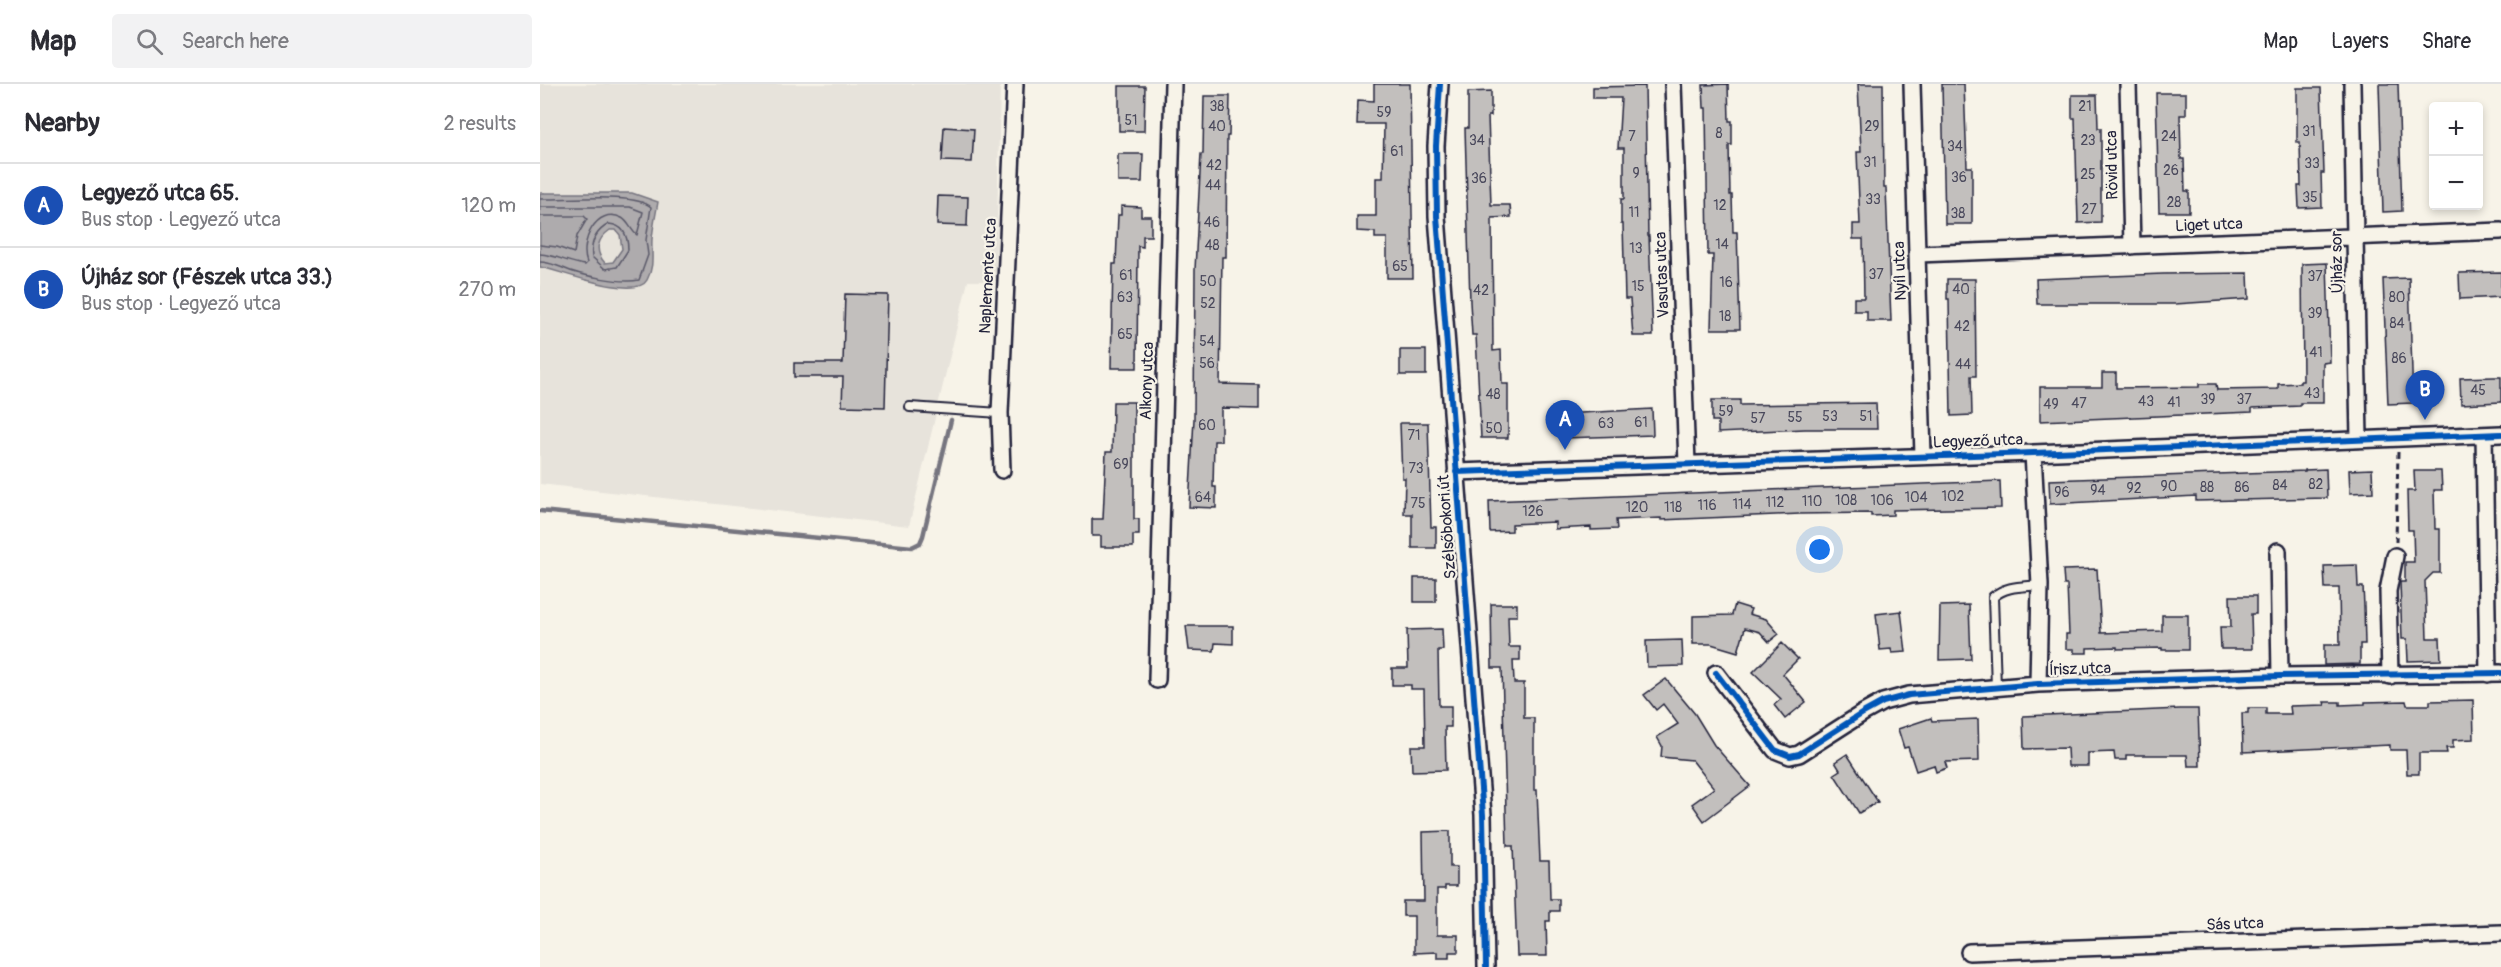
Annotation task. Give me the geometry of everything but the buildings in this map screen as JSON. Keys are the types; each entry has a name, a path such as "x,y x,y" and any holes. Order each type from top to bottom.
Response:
{"street":[{"name":"Naplemente utca","path":"1002,470 1000,413 1015,84"},
{"name":"Alkony utca","path":"1157,680 1173,84"},
{"name":"Szélsőbokori út","path":"1440,84 1436,146 1437,216 1483,815 1486,967"},
{"name":"Vasutas utca","path":"1673,84 1687,464"},
{"name":"Nyíl utca","path":"1912,84 1923,456"},
{"name":"Rövid utca","path":"2128,84 2132,246"},
{"name":"Újház sor","path":"2352,84 2359,440"},
{"name":"Liget utca","path":"1918,254 2501,231"},
{"name":"Legyező utca","path":"1456,472 2033,453 2501,434"},
{"name":"Írisz utca","path":"1716,672 1774,750 1790,756 1799,754 1883,702 1909,695 2038,684 2280,676 2495,673 2494,549 2484,435"},
{"name":"Legyező utca","path":"2033,453 2040,585 2038,684"},
{"path":"2278,551 2280,676"},
{"path":"2390,675 2388,591 2396,556"},
{"name":"Sás utca","path":"1969,952 2501,933"}],"lane":[{"path":"910,407 1000,413"},
{"path":"1996,687 1993,597 1999,591 2010,588 2040,585"}],"path":[{"path":"2396,556 2398,438"}],"shaded area":[{"path":"540,84 1000,84 996,281 968,281 909,526 540,484"}],"water":[{"path":"540,193 632,193 658,202 652,234 651,269 647,280 640,286 613,286 540,267","holes":["610,230 616,230 620,235 622,249 613,262 605,263 598,250 600,241"]}],"waterway":[{"path":"540,511 912,547 920,543 923,536 951,420"}],"cycle path":[{"path":"1440,84 1436,146 1437,216 1483,815 1486,967"},
{"path":"1456,472 2033,453 2501,434"},
{"path":"1716,673 1775,750 1790,756 1799,754 1883,702 1909,695 2038,684 2280,676 2501,673"}],"place":[{"name":"Újház sor (Fészek utca 33.)","path":"2425,420"},
{"name":"Legyező utca 65.","path":"1565,450"}]}
